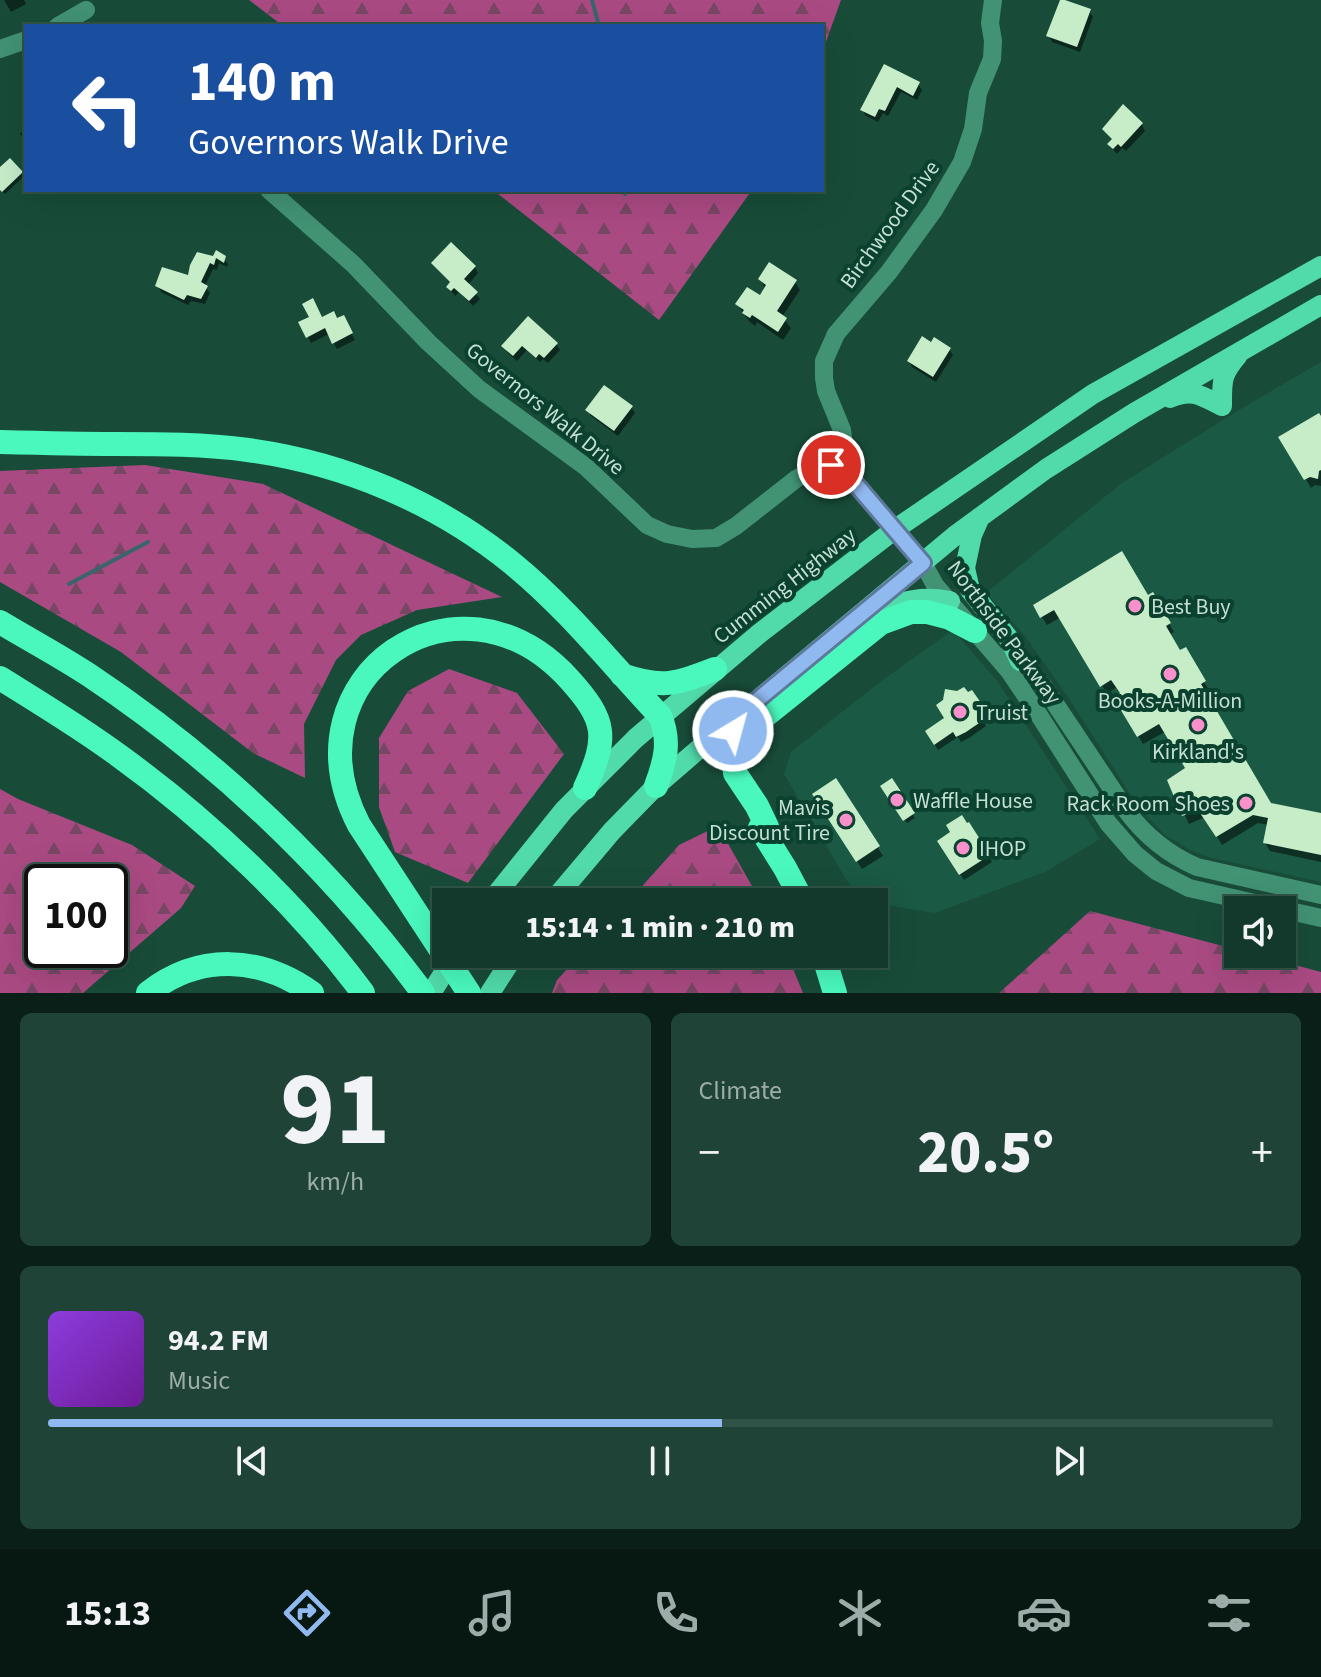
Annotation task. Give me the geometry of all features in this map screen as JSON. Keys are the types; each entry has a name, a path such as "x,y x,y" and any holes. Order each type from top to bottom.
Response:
{"highway":[{"path":"0,442 213,446 282,455 356,476 428,508 488,545 535,583 660,716 667,748 656,786"},
{"path":"769,841 767,827 757,806 735,773 733,750 740,736 881,623 911,612 927,612 950,618 975,631"},
{"path":"0,622 87,674 141,712 237,789 342,892 423,993"},
{"path":"469,993 348,805 338,757 344,717 356,692 372,669 386,656 421,636 462,628 508,635 546,656 590,704 597,716 601,745 585,788"},
{"path":"622,675 650,684 673,684 715,669"},
{"path":"0,678 82,730 172,796 289,906 363,993"},
{"path":"744,711 727,748 726,768 740,800 769,841 795,888"},
{"path":"148,993 178,974 217,964 268,970 312,993"},
{"path":"827,968 835,993"}],"main road":[{"name":"Cumming Highway","path":"501,888 564,810 660,716 760,633 894,530 1093,394 1321,266"},
{"path":"564,888 612,831 656,786 980,517 1046,469 1134,413 1321,305"},
{"path":"1134,413 1179,394 1192,392 1222,406 1225,370 1241,352"},
{"path":"980,517 972,535 965,568 970,590 1010,640 1020,661"},
{"path":"864,611 873,612 905,601 931,598 950,601"},
{"path":"431,993 447,968"},
{"path":"490,993 506,968"}],"street":[{"name":"Birchwood Drive","path":"841,468 842,430 826,391 824,361 836,334 889,272 929,217 962,162 973,129 978,93 992,59 990,23 993,0"},
{"path":"60,24 84,5 97,24"},
{"path":"0,49 24,41"},
{"name":"Governors Walk Drive","path":"271,192 353,264 428,342 479,389 586,467 647,525 667,534 692,539 716,538 817,467 831,465 841,468"},
{"path":"841,468 923,563"},
{"name":"Northside Parkway","path":"923,563 935,585 1023,691 1108,823 1141,860 1189,888 1321,918"},
{"name":"Northside Parkway","path":"923,563 941,574 1044,687 1136,824 1158,846 1197,867 1321,895"}],"shaded area":[{"path":"1321,362 1321,882 1212,858 1192,851 1165,835 1139,808 1025,636 986,593 1122,483"},
{"path":"953,630 998,682 1100,839 1045,872 935,913 888,905 888,888 851,888 784,774 791,752"}],"green space":[{"path":"249,0 841,0 824,47 824,24 280,24"},
{"path":"496,192 751,192 659,320"},
{"path":"145,465 263,484 502,597 417,610 361,635 336,660 304,724 305,778 253,753 121,652 0,582 0,471"},
{"path":"449,669 517,693 564,754 468,883 395,852 379,807 379,738 408,691"},
{"path":"0,789 132,845 195,886 181,908 128,954 128,864 24,864 24,968 112,968 83,993 0,993"},
{"path":"718,826 753,888 641,888 679,845"},
{"path":"1090,911 1224,946 1224,968 1296,968 1296,965 1321,972 1321,993 999,993"},
{"path":"568,968 793,968 803,993 552,993 557,980"}],"building":[{"path":"1060,0 1091,9 1077,47 1046,36"},
{"path":"884,64 920,82 913,96 897,87 885,111 879,109 875,117 860,110"},
{"path":"1123,104 1143,123 1121,147 1118,144 1113,149 1107,144 1112,139 1102,129"},
{"path":"10,158 23,172 2,192 0,167"},
{"path":"451,242 476,266 464,279 478,292 469,301 454,288 451,291 446,287 450,282 431,263"},
{"path":"216,250 226,256 224,263 216,258 214,265 210,263 201,282 208,286 201,299 187,295 184,300 155,286 162,267 188,275 197,252 213,256"},
{"path":"769,262 797,280 777,311 787,318 778,332 752,315 750,318 742,313 744,310 735,304 747,287 760,295 766,285 758,279"},
{"path":"313,298 322,317 334,311 337,318 344,315 353,333 332,344 325,328 306,338 298,322 309,317 302,304"},
{"path":"528,316 558,343 544,358 539,354 536,358 522,346 513,356 501,346"},
{"path":"922,336 931,342 934,337 951,348 933,377 907,361"},
{"path":"604,385 633,406 614,431 585,410"},
{"path":"1319,413 1321,470 1318,479 1310,477 1304,480 1278,437"},
{"path":"1122,551 1148,595 1153,592 1171,623 1166,626 1180,650 1186,647 1206,681 1201,684 1271,803 1321,813 1321,855 1263,843 1268,818 1253,815 1216,837 1198,810 1182,816 1167,780 1185,768 1159,724 1137,737 1113,697 1120,693 1111,680 1100,687 1054,610 1040,618 1033,605"},
{"name":"Truist","path":"964,687 968,692 972,690 981,703 976,706 985,719 956,737 953,732 934,745 925,731 944,718 936,705 943,700 945,689 957,691"},
{"name":"Mavis Discount Tire","path":"836,778 880,846 856,862 812,794"},
{"name":"Waffle House","path":"892,778 915,813 903,821 880,786"},
{"name":"IHOP","path":"962,815 990,855 959,875 937,841 950,832 946,825"}],"waterway":[{"path":"592,0 598,24"},
{"path":"69,584 148,542"}],"place":[{"name":"Best Buy","path":"1135,606"},
{"name":"Books-A-Million","path":"1170,674"},
{"name":"Truist","path":"960,712"},
{"name":"Kirkland's","path":"1198,725"},
{"name":"Waffle House","path":"897,800"},
{"name":"Rack Room Shoes","path":"1246,803"},
{"name":"Mavis Discount Tire","path":"846,820"},
{"name":"IHOP","path":"963,848"}],"route":[{"path":"733,731 744,711 923,563 848,475 841,468 831,465"}]}
